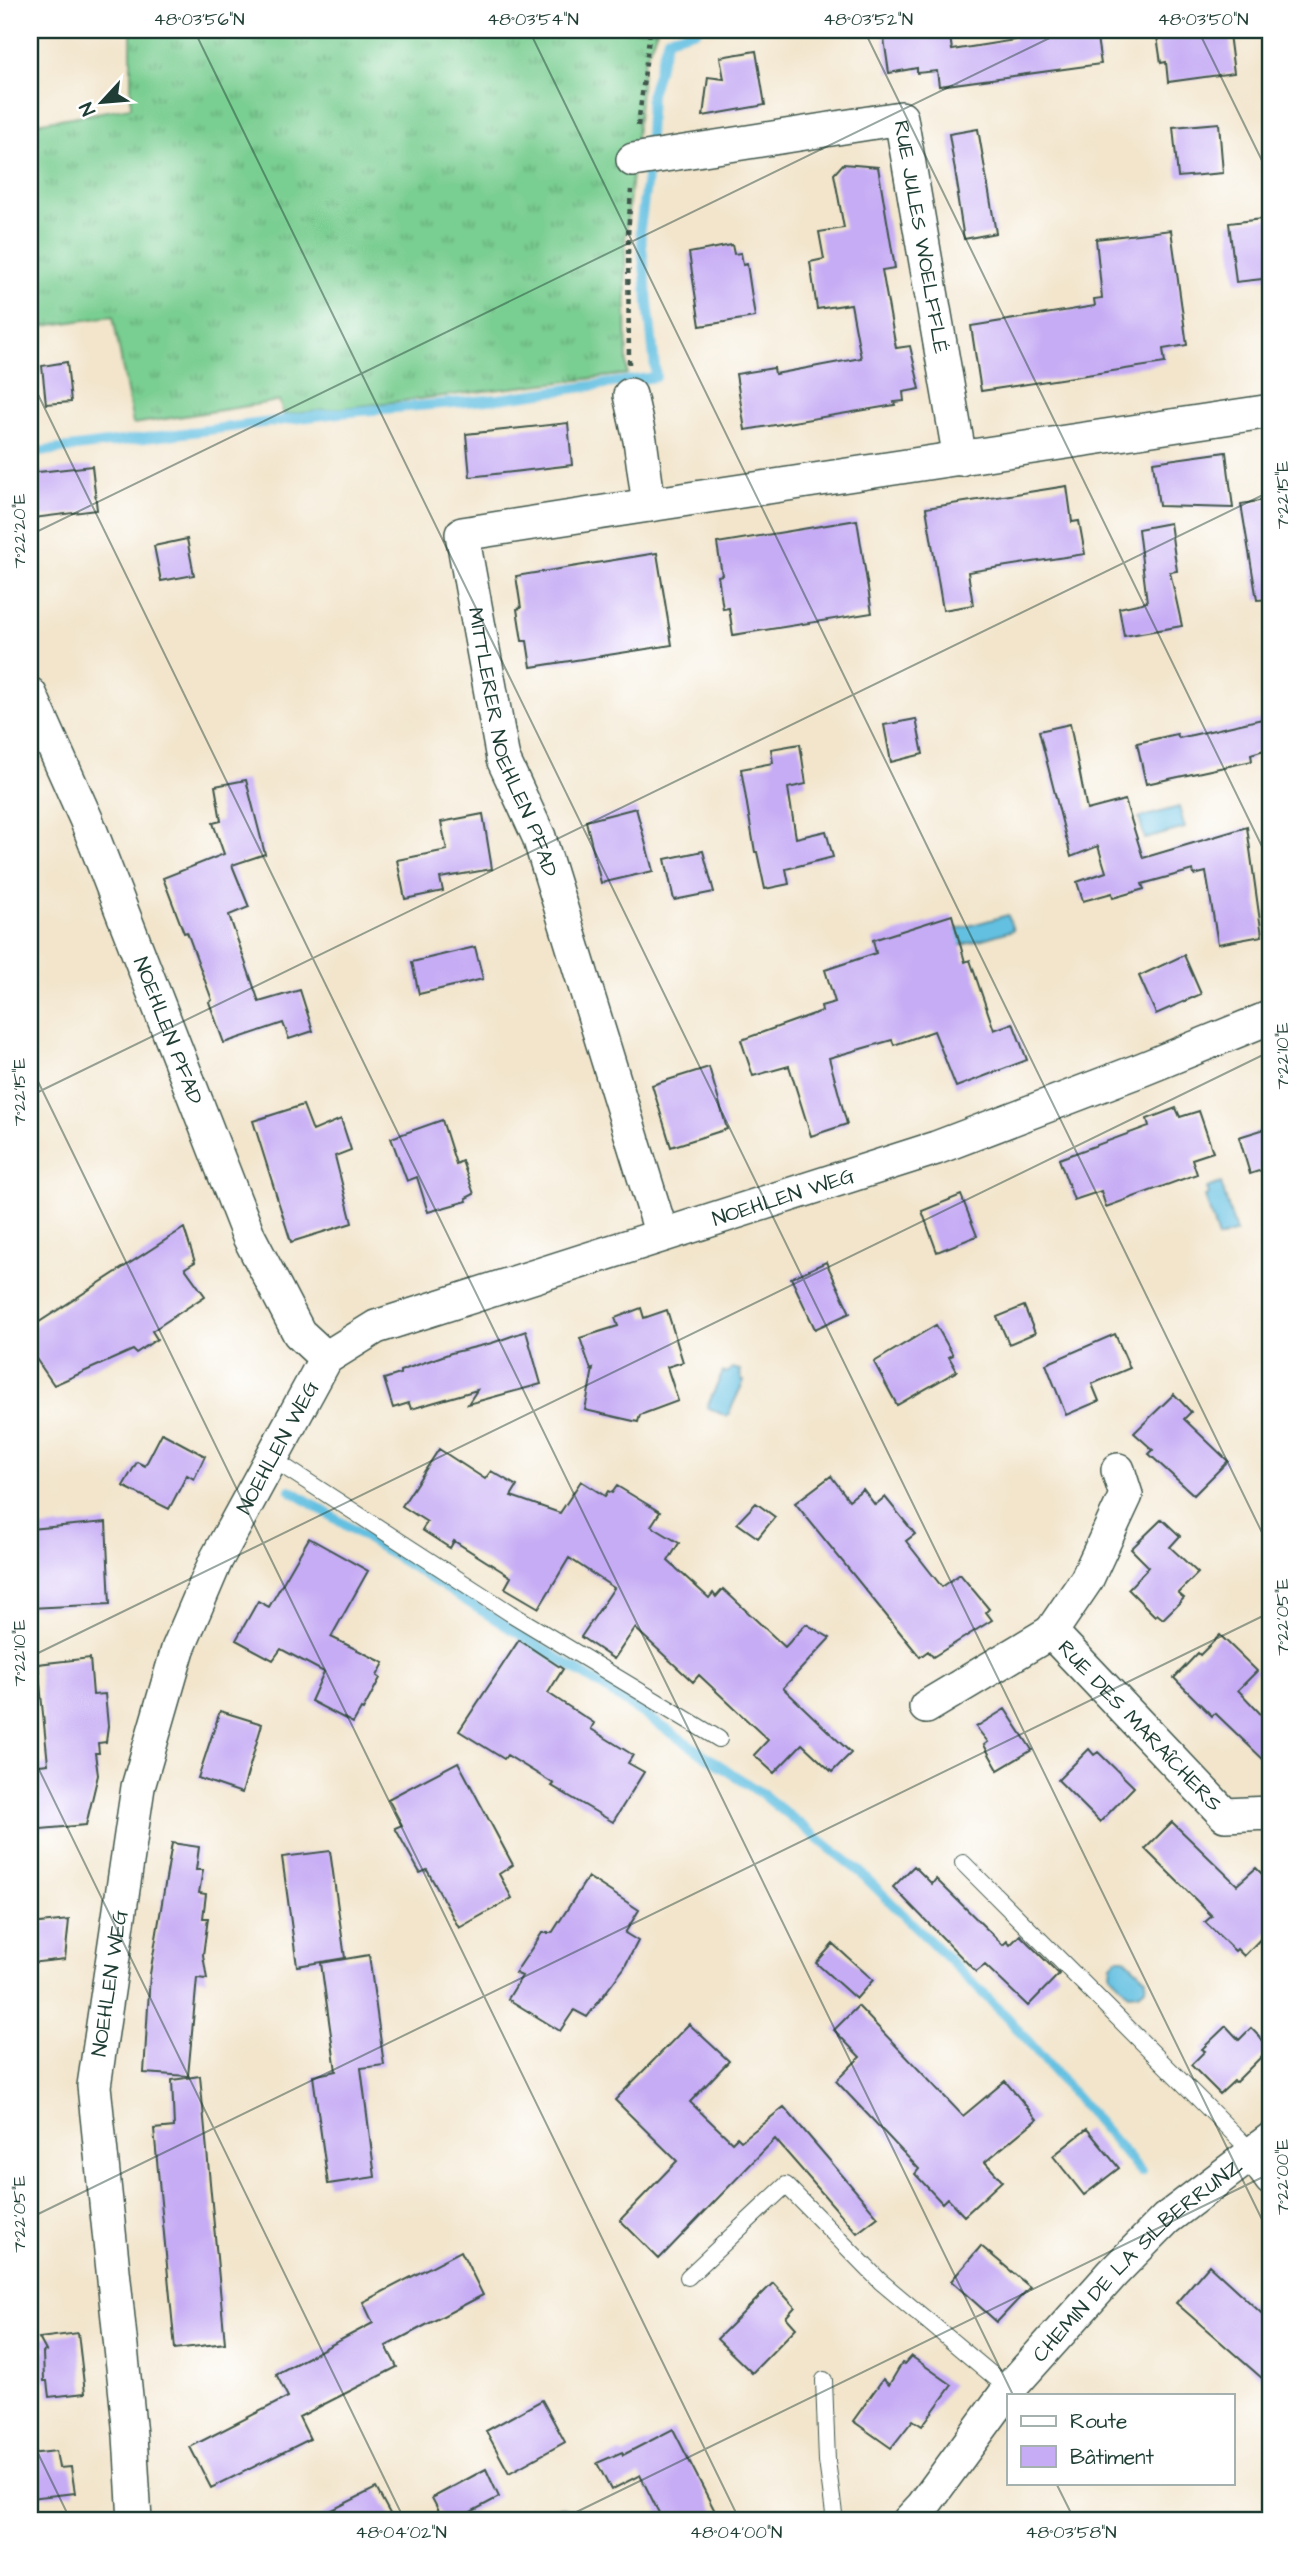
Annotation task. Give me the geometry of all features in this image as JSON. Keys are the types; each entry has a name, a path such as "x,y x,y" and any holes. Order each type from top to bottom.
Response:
{"street":[{"name":"RUE JULES WOELFFLÉ","path":"633,160 901,118 960,459"},
{"path":"630,380 649,505 1271,411"},
{"name":"MITTLERER NOEHLEN PFAD","path":"649,505 461,534 503,759 539,837 662,1236"},
{"name":"NOEHLEN PFAD","path":"30,694 86,819 249,1237 299,1333 326,1358"},
{"name":"NOEHLEN WEG","path":"135,2521 130,2435 94,2085 138,1787 178,1649 216,1560 326,1358 376,1327 936,1148 1271,1017"},
{"name":"RUE DES MARAÎCHERS","path":"926,1707 1051,1632 1087,1580 1126,1495 1118,1471"},
{"name":"RUE DES MARAÎCHERS","path":"1051,1632 1225,1815 1271,1815"},
{"path":"1262,2145 1271,2179"},
{"name":"CHEMIN DE LA SILBERRUNZ","path":"909,2521 923,2506 1009,2389 1113,2273 1166,2219 1262,2145"}],"lane":[{"path":"271,1458 510,1613 719,1739"},
{"path":"963,1863 1262,2145"},
{"path":"688,2277 786,2185 880,2281 1009,2389"},
{"path":"824,2380 827,2461 835,2521"}],"path":[{"path":"630,380 628,235 633,160 650,30"}],"green space":[{"path":"131,30 657,30 644,62 625,241 627,374 284,415 279,401 133,424 113,316 30,328 30,124 131,107"}],"water":[{"path":"1179,807 1185,828 1145,839 1139,818"},
{"path":"1008,915 1013,930 959,946 954,930"},
{"path":"1221,1183 1236,1232 1218,1238 1205,1196 1209,1194 1207,1188"},
{"path":"732,1368 740,1370 741,1380 744,1381 727,1417 707,1407 723,1372 727,1373"},
{"path":"1117,1958 1125,1958 1146,1978 1145,1988 1139,1993 1129,1994 1110,1974 1111,1964"},
{"path":"563,2507 569,2521 525,2521"}],"building":[{"path":"949,30 952,50 1015,40 1014,30 1090,30 1091,38 1097,38 1101,64 939,86 937,71 917,73 917,68 889,73 883,32"},
{"path":"1156,30 1210,30 1211,37 1229,34 1234,73 1168,82 1166,62 1161,63"},
{"path":"756,51 765,105 703,116 708,77 724,79 720,57"},
{"path":"1219,123 1223,173 1178,177 1173,127"},
{"path":"978,129 996,233 964,239 949,134"},
{"path":"843,164 878,167 895,268 882,270 896,348 910,346 920,389 903,392 904,401 894,402 895,405 745,430 736,374 774,368 775,374 861,358 851,304 817,309 810,262 824,259 819,232 844,228 834,174"},
{"path":"1270,218 1271,278 1236,282 1229,223"},
{"path":"1171,230 1187,345 1163,349 1165,363 981,391 971,326 1095,306 1094,299 1102,298 1096,239"},
{"path":"732,245 734,254 741,253 743,265 747,264 755,317 700,326 689,253"},
{"path":"67,362 71,402 46,404 42,366"},
{"path":"568,423 572,465 470,477 466,434"},
{"path":"1226,452 1233,508 1159,506 1153,462"},
{"path":"92,466 97,510 34,518 30,473"},
{"path":"1067,486 1072,522 1079,521 1085,554 968,572 973,605 943,610 926,508"},
{"path":"1271,499 1271,599 1257,600 1241,504"},
{"path":"857,520 872,613 733,635 729,608 723,609 717,543"},
{"path":"1170,523 1177,571 1170,572 1182,626 1124,636 1119,608 1147,602 1138,529"},
{"path":"187,539 194,575 161,581 154,546"},
{"path":"657,553 672,645 531,667 527,641 522,641 516,576"},
{"path":"1271,717 1271,748 1251,754 1252,761 1146,784 1137,743 1177,734 1179,738"},
{"path":"916,719 923,754 891,762 884,725"},
{"path":"1070,724 1087,810 1125,800 1143,858 1247,827 1262,936 1218,944 1206,872 1194,875 1193,870 1142,884 1144,889 1113,898 1112,893 1083,901 1077,882 1106,872 1098,846 1071,857 1039,731"},
{"path":"800,744 806,784 788,788 796,838 826,831 833,857 786,869 789,884 765,889 755,852 741,769 773,763 771,749"},
{"path":"246,780 265,854 232,865 249,907 229,915 259,1002 300,990 313,1031 289,1039 283,1023 224,1043 209,1002 212,1000 187,932 184,933 163,878 224,854 213,823 221,821 215,786"},
{"path":"636,808 653,871 601,883 586,821"},
{"path":"483,814 492,869 440,878 443,891 405,899 397,860 447,850 441,822"},
{"path":"703,851 714,892 674,900 665,859"},
{"path":"952,915 965,962 970,960 994,1030 1013,1023 1027,1060 956,1087 934,1031 894,1045 892,1040 829,1058 847,1124 811,1136 789,1066 753,1076 741,1040 822,1011 821,1006 835,1002 825,970 876,953 873,940"},
{"path":"475,947 483,979 419,994 412,962"},
{"path":"1184,955 1201,994 1156,1014 1139,976"},
{"path":"709,1067 727,1129 671,1147 652,1085"},
{"path":"303,1105 313,1131 341,1119 351,1150 335,1156 352,1223 291,1242 253,1121"},
{"path":"1176,1108 1180,1117 1199,1111 1213,1152 1192,1159 1197,1174 1106,1207 1101,1191 1074,1200 1059,1159 1149,1126 1147,1119"},
{"path":"442,1120 456,1164 462,1161 474,1194 466,1198 467,1201 428,1212 417,1177 407,1181 391,1138"},
{"path":"1271,1127 1271,1167 1250,1174 1239,1137"},
{"path":"961,1195 977,1236 937,1252 922,1211"},
{"path":"184,1228 195,1262 185,1268 205,1296 152,1331 157,1339 136,1353 133,1350 54,1385 30,1350 30,1328"},
{"path":"826,1262 850,1313 815,1329 791,1278"},
{"path":"1024,1306 1035,1333 1009,1344 997,1317"},
{"path":"641,1308 644,1318 667,1310 683,1362 667,1367 678,1401 640,1415 638,1422 585,1410 593,1369 591,1370 580,1338 618,1326 615,1318"},
{"path":"936,1325 953,1355 949,1357 957,1371 897,1405 874,1362"},
{"path":"526,1331 541,1384 468,1404 477,1390 411,1409 409,1403 393,1408 384,1379 451,1353"},
{"path":"1115,1334 1130,1368 1092,1384 1099,1401 1066,1415 1046,1364"},
{"path":"1174,1394 1191,1412 1184,1419 1228,1461 1194,1495 1149,1454 1153,1450 1134,1433"},
{"path":"162,1433 205,1456 194,1479 187,1475 169,1509 123,1486 137,1462 145,1466"},
{"path":"439,1449 485,1479 491,1471 517,1486 511,1496 560,1513 581,1481 605,1496 608,1491 612,1493 617,1486 660,1512 651,1526 679,1543 668,1561 709,1598 713,1593 716,1597 723,1589 785,1647 806,1624 830,1638 783,1688 851,1753 832,1772 802,1744 774,1773 754,1755 768,1740 699,1675 693,1682 635,1628 614,1659 581,1637 614,1588 569,1558 539,1608 505,1588 511,1577 454,1541 450,1548 422,1530 427,1522 402,1506"},
{"path":"831,1476 849,1500 863,1489 875,1505 885,1497 915,1534 906,1541 942,1587 960,1574 989,1609 986,1612 992,1620 933,1657 928,1651 920,1657 795,1503"},
{"path":"756,1503 775,1517 758,1538 737,1523"},
{"path":"1162,1519 1180,1536 1170,1547 1198,1573 1178,1593 1184,1598 1163,1619 1157,1614 1155,1616 1128,1589 1149,1567 1131,1549"},
{"path":"106,1522 110,1604 30,1608 30,1529"},
{"path":"309,1538 368,1571 331,1637 384,1663 377,1676 380,1678 353,1723 311,1701 324,1672 281,1649 273,1660 236,1640 258,1601 269,1607"},
{"path":"1220,1635 1257,1671 1238,1690 1271,1725 1271,1767 1215,1713 1212,1716 1174,1678"},
{"path":"519,1640 563,1669 548,1693 594,1723 591,1729 633,1755 628,1763 644,1772 613,1822 552,1786 554,1784 507,1755 504,1759 459,1731"},
{"path":"90,1658 93,1695 105,1694 108,1726 106,1742 98,1743 99,1753 95,1753 98,1775 86,1825 30,1830 30,1766 48,1764 38,1664"},
{"path":"1005,1709 1032,1750 998,1770 984,1745 988,1742 976,1727"},
{"path":"220,1711 262,1724 242,1793 198,1778"},
{"path":"1089,1749 1094,1755 1098,1752 1134,1787 1100,1822 1058,1780"},
{"path":"458,1762 513,1865 499,1874 512,1898 459,1928 427,1870 420,1873 395,1828 402,1825 388,1799"},
{"path":"1172,1822 1237,1885 1256,1868 1271,1883 1271,1928 1244,1956 1237,1949 1235,1951 1205,1922 1212,1916 1145,1849"},
{"path":"172,1843 199,1847 196,1870 203,1870 199,1893 206,1894 203,1918 208,1918 203,1955 207,1979 197,1978 188,2076 144,2073 150,1974"},
{"path":"330,1851 345,1958 297,1966 282,1857"},
{"path":"914,1866 932,1884 936,1879 1003,1945 1007,1941 1010,1945 1020,1935 1059,1974 1028,2006 985,1965 976,1972 893,1887"},
{"path":"588,1877 639,1910 625,1933 638,1941 624,1968 587,2017 574,2010 560,2031 508,1999 522,1976 515,1973 542,1933 552,1933"},
{"path":"69,1920 65,1959 30,1963 30,1924"},
{"path":"833,1944 873,1980 856,1999 816,1963"},
{"path":"369,1955 384,2065 361,2068 375,2177 328,2184 313,2076 336,2071 321,1963"},
{"path":"858,2006 963,2116 1005,2081 1037,2119 985,2162 1002,2181 964,2216 947,2198 942,2203 915,2174 919,2169 836,2081 860,2057 834,2030"},
{"path":"689,2024 729,2061 690,2102 732,2142 737,2137 741,2141 784,2107 878,2217 857,2233 775,2139 659,2259 620,2220 677,2161 615,2100"},
{"path":"1226,2026 1239,2040 1251,2028 1270,2048 1220,2094 1191,2065 1205,2051 1202,2049"},
{"path":"200,2076 225,2343 175,2349 154,2129 174,2127 172,2080"},
{"path":"1087,2129 1119,2168 1084,2195 1053,2156"},
{"path":"981,2246 1030,2287 997,2322 951,2281"},
{"path":"461,2251 483,2295 386,2346 397,2367 299,2417 310,2439 211,2488 190,2447 288,2397 276,2374 373,2323 363,2302"},
{"path":"1209,2265 1271,2322 1271,2386 1176,2303"},
{"path":"773,2283 795,2307 786,2317 796,2328 752,2373 717,2339"},
{"path":"78,2333 85,2393 49,2397 47,2381 44,2381 43,2352 46,2351 39,2338"},
{"path":"911,2356 952,2385 922,2426 913,2420 891,2448 853,2421 883,2379 889,2385 902,2363"},
{"path":"542,2400 565,2442 509,2473 486,2431"},
{"path":"673,2429 720,2521 663,2521 640,2475 611,2490 597,2463 622,2452 623,2455"},
{"path":"56,2451 59,2468 71,2467 75,2493 30,2498 30,2454"},
{"path":"486,2469 499,2497 454,2521 444,2521 432,2498"},
{"path":"376,2488 394,2521 310,2521"}],"waterway":[{"path":"30,453 339,413 498,399 656,377 640,228 647,177 651,94 668,38 697,30"},
{"path":"290,1490 605,1688 762,1794 860,1872 1008,2018 1141,2172"}]}
